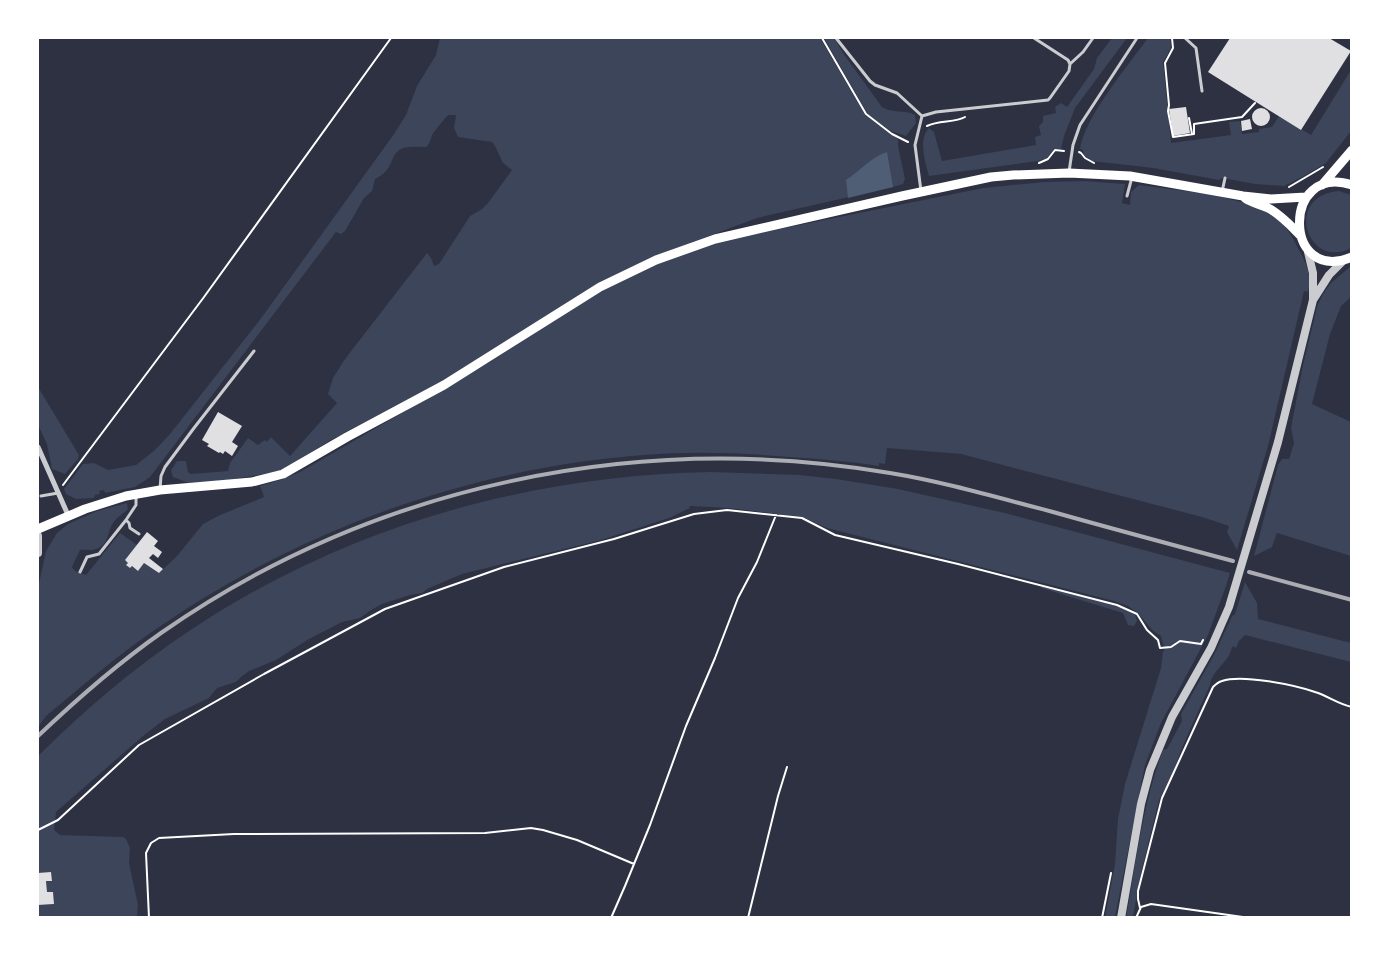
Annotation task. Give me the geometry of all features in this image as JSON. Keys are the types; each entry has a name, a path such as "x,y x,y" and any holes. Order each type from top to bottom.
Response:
{"main road":[{"path":"1322,185 1352,150"},
{"path":"38,529 68,515 104,502 160,490 252,482 286,473 340,441 444,385 593,291 640,267 715,239 991,177 1069,173 1132,176 1243,196 1271,199 1306,197"},
{"path":"1347,259 1328,261 1308,252 1300,235 1298,218 1306,197 1315,188 1341,182 1352,185"},
{"path":"1243,196 1275,212 1300,235"}],"street":[{"path":"1121,918 1141,804 1154,756 1172,717 1215,640 1236,589 1278,442 1313,300 1313,273 1308,252"},
{"path":"1313,300 1329,276 1347,259"},
{"path":"38,447 68,515"},
{"path":"38,536 38,553"}],"lane":[{"path":"836,38 870,81 875,85 897,93 922,116"},
{"path":"1034,38 1068,60 1070,64"},
{"path":"922,116 1048,100 1069,71 1070,64 1083,52 1093,38"},
{"path":"1069,173 1073,145 1080,125 1137,38"},
{"path":"1186,38 1196,48 1202,91"},
{"path":"921,192 915,142 922,116"},
{"path":"1127,196 1132,176"},
{"path":"1222,192 1225,178"},
{"path":"160,490 161,476 166,467 254,351"},
{"path":"41,496 58,492"},
{"path":"80,572 87,557 99,554 126,520 136,506 136,495"},
{"path":"126,520 131,528 139,534"}],"path":[{"path":"58,492 204,297 390,38"},
{"path":"822,38 867,116 898,137 906,141 915,142"},
{"path":"1172,38 1173,48 1165,64 1172,137 1192,134"},
{"path":"1192,134 1194,132 1193,124 1242,117 1255,103"},
{"path":"1190,118 1192,134"},
{"path":"38,830 58,820 139,745 384,609 504,567 614,539 690,515 722,510 802,518 835,535 958,564 1123,607 1137,614 1147,630 1158,640 1160,648 1171,647 1180,641 1201,644 1204,640 1207,641"},
{"path":"611,918 738,598 758,562 776,515"},
{"path":"1140,908 1138,891 1162,798 1213,687 1220,681 1228,679 1273,683 1316,692 1333,701 1352,707"},
{"path":"748,918 787,767"},
{"path":"148,918 146,853 150,843 160,838 234,834 485,832 531,828 570,837 634,864"},
{"path":"1102,918 1111,873"},
{"path":"1136,918 1143,905 1151,904 1250,918"}],"shaded area":[{"path":"440,38 820,38 866,116 898,139 905,179 903,184 893,187 757,218 650,258 593,286 441,382 329,441 281,471 229,480 189,483 173,477 171,470 177,461 186,461 188,472 191,474 228,471 230,463 248,438 258,445 265,440 267,442 271,437 290,456 337,403 328,394 333,378 345,359 427,253 434,266 439,264 470,216 488,203 512,170 503,163 492,142 458,137 454,128 456,115 448,115 434,132 426,147 407,147 397,152 386,171 375,179 372,191 364,198 345,231 341,234 336,232 150,477 135,487 105,493 104,490 99,491 100,494 95,495 94,498 76,499 66,494 64,489 83,464 94,463 108,470 136,465 155,450 170,434 262,317 394,134 406,115 417,86 436,55"},
{"path":"824,38 834,38 882,107 915,115 916,123 906,136 891,131 868,115"},
{"path":"1112,38 1127,38 1075,108 1061,149 1054,149 1047,158 1038,161 929,176 924,158 923,144 929,128 934,132 942,161 1036,145 1035,137 1041,135 1039,126 1043,122 1043,116 1056,113 1055,107 1061,103 1067,107 1094,69 1097,58"},
{"path":"1148,38 1170,38 1171,48 1163,62 1171,143 1231,135 1229,122 1240,121 1242,134 1259,132 1259,129 1272,127 1279,116 1311,135 1351,70 1351,131 1326,163 1284,186 1255,184 1222,178 1219,180 1153,168 1092,161 1080,149 1083,136 1098,107"},
{"path":"887,152 893,187 848,198 846,180 881,154"},
{"path":"1085,181 1125,184 1122,203 1130,205 1131,192 1139,185 1210,195 1246,204 1261,210 1283,225 1293,238 1305,261 1309,276 1308,292 1304,291 1268,446 1237,550 1227,532 1229,526 1202,517 961,454 887,448 885,464 879,463 879,466 823,459 716,453 644,455 578,462 513,474 448,490 384,511 322,536 262,565 204,598 149,634 46,716 38,727 38,588 46,551 57,533 68,524 97,511 127,503 128,509 113,523 103,545 94,550 80,550 72,567 75,571 86,575 120,533 137,545 125,560 128,563 126,565 130,568 132,566 138,571 144,563 159,573 177,556 203,524 264,497 260,486 300,472 490,362 609,287 691,249 739,237 983,188 1044,182"},
{"path":"1339,191 1351,195 1351,248 1336,252 1323,250 1313,241 1308,230 1306,217 1311,205 1321,196"},
{"path":"1351,266 1351,297 1341,306 1330,334 1312,404 1351,422 1351,556 1277,533 1272,547 1254,556 1278,465 1282,459 1289,459 1294,443 1291,428 1303,365 1317,307 1331,283"},
{"path":"38,387 79,455 78,459 65,474 52,469 47,444 38,425"},
{"path":"710,472 800,475 898,489 1005,513 1230,573 1208,635 1161,723 1145,765 1115,917 1105,917 1115,864 1118,819 1125,784 1161,668 1163,651 1165,651 1161,636 1152,630 1138,613 1128,606 1114,601 827,528 802,517 729,508 689,506 690,508 669,518 601,540 462,574 422,593 382,604 360,618 342,622 309,639 276,660 249,671 236,682 217,688 209,698 165,719 56,812 54,830 60,835 123,837 126,839 130,848 129,863 138,905 137,917 38,917 38,905 54,904 53,892 47,892 46,881 52,881 51,873 38,873 38,756 110,690 149,659 189,631 249,594 310,563 373,536 438,514 505,497 572,484 641,476"},
{"path":"1245,582 1257,603 1258,619 1351,643 1351,662 1245,635 1239,641 1236,648 1233,646 1228,657 1212,677 1174,771 1159,800 1141,873 1133,917 1126,918 1145,811 1163,750 1167,749 1182,721 1181,714 1215,653 1232,616 1235,614"},
{"path":"1041,586 1121,607 1135,615 1137,621 1134,626 1128,625 1123,613 1041,588"}],"building":[{"path":"1230,38 1329,38 1351,51 1301,130 1208,72"},
{"path":"1186,107 1190,133 1173,136 1169,109"},
{"path":"1261,108 1267,111 1270,117 1267,123 1261,126 1255,123 1252,117 1255,111"},
{"path":"1250,119 1252,129 1242,131 1241,121"},
{"path":"218,412 242,426 232,442 238,446 232,456 225,451 223,454 219,453 207,446 209,444 202,440"},
{"path":"147,532 158,541 154,546 162,552 158,558 153,554 149,558 163,569 159,573 144,563 138,571 132,566 130,568 126,565 128,563 125,560"},
{"path":"51,872 52,881 46,881 47,892 53,892 54,904 38,905 38,873"}],"railway":[{"path":"38,736 98,682 161,633 243,582 329,540 418,506 510,481 604,466 699,459 794,461 890,473 972,491 1233,561"},
{"path":"1249,572 1352,600"}]}
